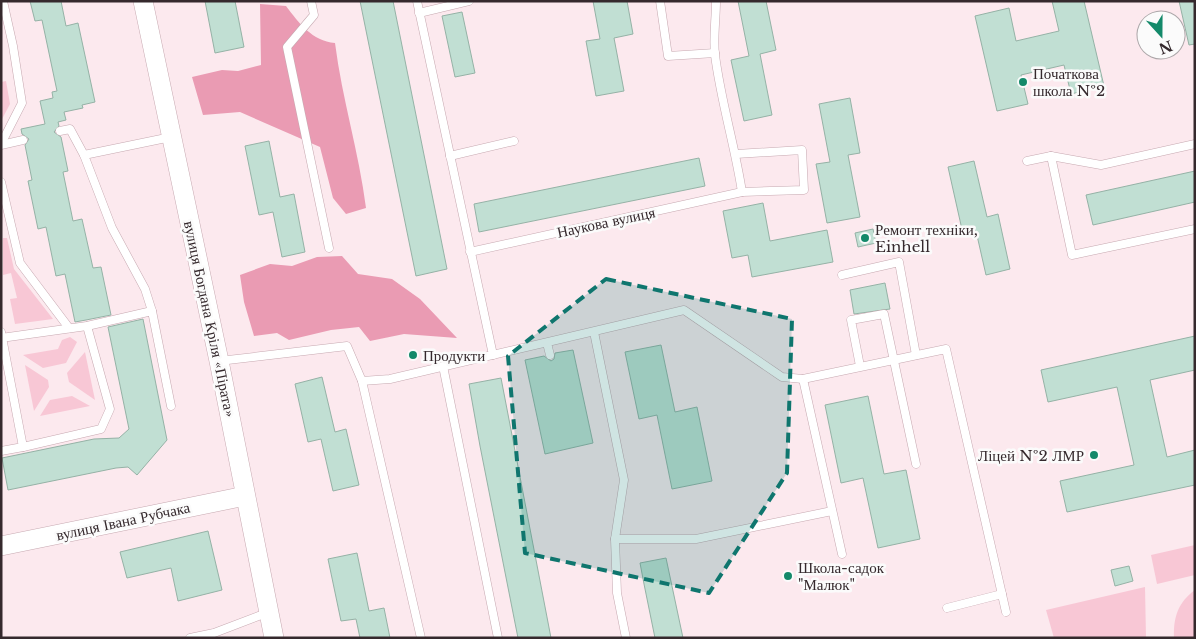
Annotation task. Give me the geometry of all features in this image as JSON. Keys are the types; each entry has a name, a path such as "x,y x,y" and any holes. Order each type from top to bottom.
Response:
{"street":[{"name":"вулиця Богдана Кріля «Пірата»","path":"143,1 173,137 274,638"},
{"name":"вулиця Івана Рубчака","path":"1,546 245,496"}],"lane":[{"path":"1,144 22,103 14,46 3,1"},
{"path":"311,1 314,15 287,47 329,248"},
{"path":"417,1 493,355"},
{"path":"419,13 469,1"},
{"path":"660,1 668,56 715,53"},
{"path":"716,1 715,53 721,95 736,154 742,192"},
{"path":"60,131 70,129 84,155 112,228 145,289 152,311 171,406"},
{"path":"84,155 173,137"},
{"path":"1,144 23,140"},
{"path":"450,156 514,141"},
{"path":"1027,161 1051,156 1101,165 1195,144"},
{"name":"Наукова вулиця","path":"470,252 742,192 804,190 802,150 736,154"},
{"path":"1051,156 1072,255 1195,229"},
{"path":"1,182 20,263 69,328"},
{"path":"842,275 899,262 916,355"},
{"path":"362,382 390,379 684,310 782,377 803,379 946,349 1006,612"},
{"path":"22,447 2,336 87,326 152,311"},
{"path":"860,366 851,320 884,314 916,464"},
{"path":"1,451 101,429 110,408 87,326"},
{"path":"594,332 624,480 615,539 617,593 626,638"},
{"path":"547,343 550,355"},
{"path":"219,361 347,346 362,382 421,638"},
{"path":"443,366 498,638"},
{"path":"803,379 842,554"},
{"path":"615,539 696,539 832,510"},
{"path":"947,608 1002,594"},
{"path":"190,638 215,635 269,612"}],"highlighted area":[{"path":"606,279 792,319 787,473 709,593 525,553 508,356"}],"shaded area":[{"path":"260,4 286,6 301,25 313,35 327,42 335,43 366,208 346,214 333,198 320,147 240,112 203,115 192,77 222,70 238,71 261,65"},
{"path":"6,81 10,104 1,121 1,82"},
{"path":"3,238 7,238 14,269 53,319 15,324 10,299 17,298 11,273 3,275"},
{"path":"342,256 358,274 392,279 420,299 457,338 404,334 370,341 359,327 331,330 289,340 277,333 254,336 244,302 240,275 270,264 292,266 317,257"},
{"path":"70,337 77,342 66,363 43,368 23,355 58,349 62,340"},
{"path":"85,352 95,400 69,382 67,373"},
{"path":"25,365 48,380 49,387 34,411"},
{"path":"72,396 90,406 40,416 50,400"},
{"path":"1195,545 1195,575 1157,584 1151,555"},
{"path":"1145,587 1146,638 1054,638 1046,610"},
{"path":"1195,590 1195,638 1174,638 1174,624 1178,611 1184,600"}],"building":[{"path":"30,1 61,1 66,26 78,23 95,102 82,105 83,108 64,112 66,120 58,122 59,126 54,132 61,137 68,171 63,172 73,221 82,219 93,268 101,267 111,315 75,322 65,274 56,276 46,227 38,229 28,181 32,180 25,145 29,139 22,134 21,129 45,124 40,101 53,98 52,92 57,91 42,20 35,21"},
{"path":"205,1 235,1 244,47 215,53"},
{"path":"360,1 393,1 447,269 416,276"},
{"path":"593,1 627,1 633,34 614,38 624,91 596,96 586,41 600,39"},
{"path":"738,1 766,1 776,50 760,54 772,115 744,121 731,60 749,56"},
{"path":"1052,1 1084,1 1104,86 1071,94 1064,65 1021,75 1028,104 997,111 975,16 1009,8 1016,41 1059,31"},
{"path":"1179,1 1195,1 1195,44 1189,45 1186,32 1186,10 1181,10"},
{"path":"462,12 475,73 455,77 442,16"},
{"path":"850,98 860,153 848,155 860,217 827,223 816,164 830,162 819,104"},
{"path":"269,141 280,197 294,194 305,252 282,257 273,212 259,215 245,146"},
{"path":"699,158 705,186 479,232 474,204"},
{"path":"974,161 987,217 998,214 1010,269 986,275 976,231 963,234 948,167"},
{"path":"1195,171 1195,202 1093,225 1086,195"},
{"path":"763,203 770,241 827,230 833,262 752,277 748,255 732,258 723,211"},
{"name":"Ремонт техніки, Einhell","path":"873,229 876,243 858,247 855,233"},
{"path":"885,283 890,309 854,314 850,290"},
{"path":"143,319 167,440 137,475 128,467 116,468 8,490 2,458 94,439 119,438 129,429 108,327"},
{"path":"1195,336 1195,370 1150,380 1167,457 1195,450 1195,485 1067,512 1060,481 1134,465 1117,387 1048,402 1041,370"},
{"path":"661,345 675,412 697,407 712,481 672,489 657,415 639,419 625,352"},
{"path":"573,350 593,443 545,454 525,360 544,356 551,361 554,359 555,353"},
{"path":"322,377 335,432 346,429 359,485 333,491 321,439 308,442 295,384"},
{"path":"501,378 551,638 518,638 480,446 469,384"},
{"path":"868,396 884,474 906,470 920,539 878,548 863,478 841,483 825,405"},
{"path":"208,531 222,590 178,601 171,568 127,578 120,552"},
{"path":"357,553 369,611 384,608 390,638 360,638 356,619 341,621 328,559"},
{"path":"666,558 683,638 655,638 640,563"},
{"path":"1129,566 1133,581 1115,586 1111,570"}],"place":[{"name":"Початкова школа №2","path":"1023,82"},
{"name":"Ремонт техніки, Einhell","path":"865,238"},
{"name":"Продукти","path":"413,355"},
{"name":"Ліцей №2 ЛМР","path":"1094,455"},
{"name":"Школа-садок \"Малюк\"","path":"788,576"}]}
